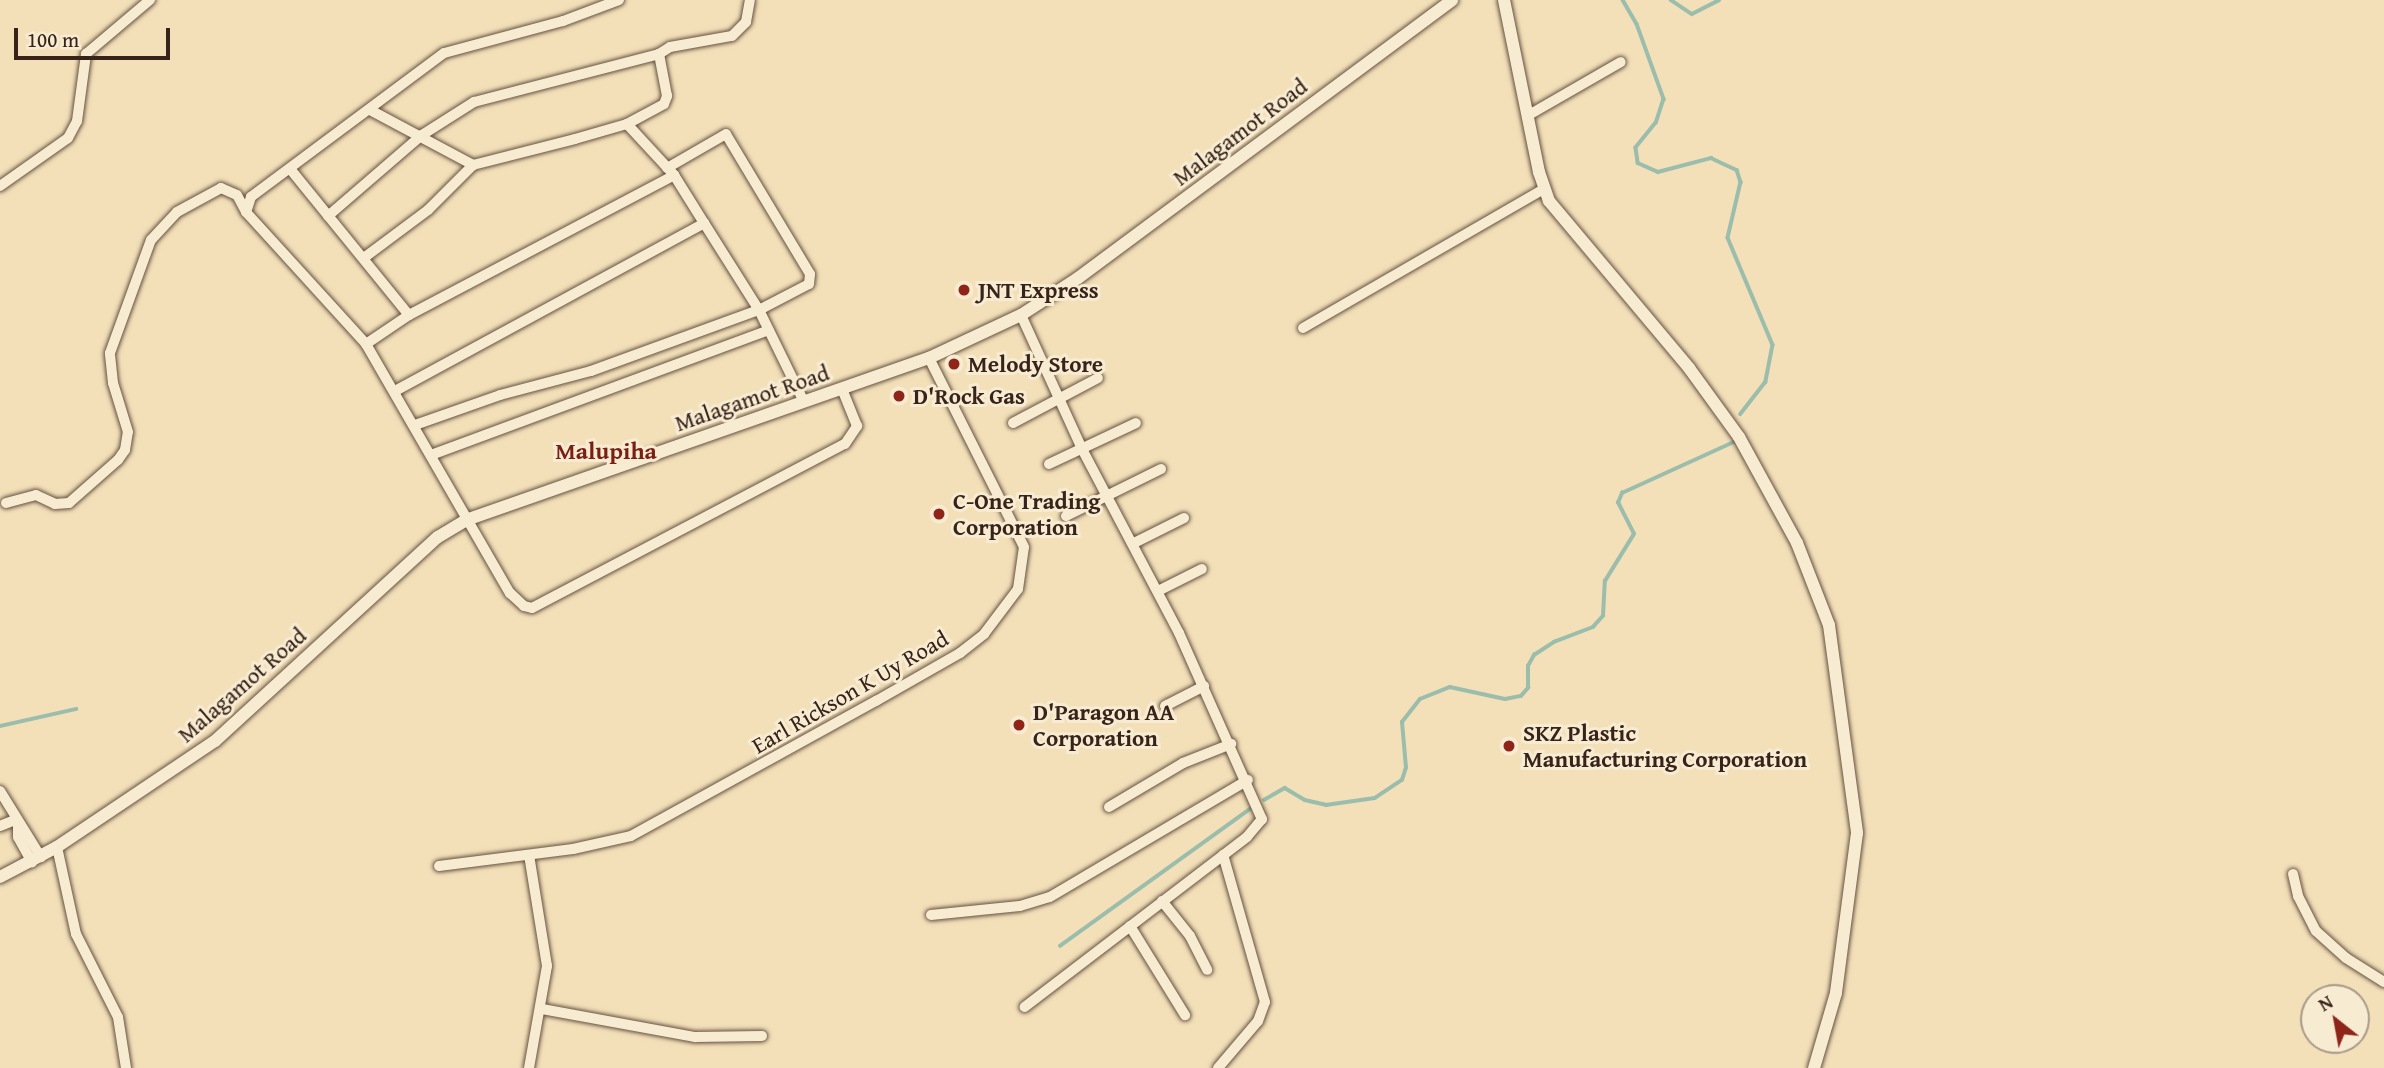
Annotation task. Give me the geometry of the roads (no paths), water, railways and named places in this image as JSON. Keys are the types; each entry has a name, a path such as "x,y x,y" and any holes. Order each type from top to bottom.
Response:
{"street":[{"path":"0,186 68,138 77,121 86,54 150,0"},
{"path":"246,212 251,197 372,111 444,53 563,21 619,0"},
{"path":"328,216 422,135 457,111 491,96 659,54 670,47 732,36 746,22 750,0"},
{"name":"Malagamot Road","path":"0,877 57,847 215,741 261,703 398,571 466,520 929,358 1021,315 1078,278 1452,0"},
{"path":"1504,0 1544,188 1571,231 1689,368 1739,437 1797,543 1823,605 1834,651 1857,833 1836,993 1814,1068"},
{"path":"365,257 428,210 473,165 627,124 666,100 659,54"},
{"path":"1527,116 1621,62"},
{"path":"372,111 422,135 473,165"},
{"path":"627,124 670,171 704,223 759,310 804,402"},
{"path":"366,344 409,315 670,171 727,135 812,277 809,284 759,310 590,371 500,395 415,425"},
{"path":"291,170 365,257 409,315"},
{"path":"6,503 36,495 55,504 77,500 125,450 128,432 113,383 110,353 151,240 177,212 221,188 237,195 246,212 366,344 510,593 532,608 845,444 857,426 842,389"},
{"path":"1303,328 1544,188"},
{"path":"395,391 704,223"},
{"path":"1021,315 1082,449 1134,543 1204,686 1248,780 1262,819 1223,855 1025,1007"},
{"path":"431,455 769,330"},
{"name":"Earl Rickson K Uy Road","path":"439,866 529,855 631,836 679,813 960,653 1005,610 1023,577 1024,547 929,358"},
{"path":"1013,423 1098,378"},
{"path":"1049,464 1136,423"},
{"path":"1066,516 1108,498 1161,469"},
{"path":"1134,543 1184,518"},
{"path":"1158,591 1202,569"},
{"path":"1165,706 1204,686"},
{"path":"1109,807 1183,764 1231,744"},
{"path":"931,915 1020,906 1050,897 1248,780"},
{"path":"0,791 17,823 27,832 36,859"},
{"path":"0,826 17,823"},
{"path":"57,847 76,934 118,1017 126,1068"},
{"path":"529,855 547,946 542,1009 529,1068"},
{"path":"1218,1068 1258,1021 1265,1002 1223,855"},
{"path":"2293,874 2298,896 2316,931 2346,958 2384,982"},
{"path":"1162,901 1191,936 1207,970"},
{"path":"1130,926 1185,1015"},
{"path":"542,1009 695,1037 762,1036"}],"waterway":[{"path":"1623,0 1637,24 1664,99 1656,123 1636,148 1638,163 1658,172 1711,158 1737,170 1741,182 1728,238 1773,345 1766,382 1741,414"},
{"path":"1671,0 1692,14 1719,0"},
{"path":"1264,800 1285,788 1305,800 1326,805 1375,798 1402,780 1406,768 1402,722 1420,699 1450,687 1505,699 1521,696 1528,688 1528,666 1534,655 1554,642 1593,627 1603,616 1605,581 1634,534 1618,503 1622,493 1734,442"},
{"path":"0,726 76,709"},
{"path":"1060,946 1254,806"}],"place":[{"name":"JNT Express","path":"964,290"},
{"name":"Melody Store","path":"954,364"},
{"name":"D'Rock Gas","path":"899,396"},
{"name":"C-One Trading Corporation","path":"939,514"},
{"name":"D'Paragon AA Corporation","path":"1019,725"},
{"name":"SKZ Plastic Manufacturing Corporation","path":"1509,746"}],"district":[{"name":"Malupiha","path":"606,451"}]}
